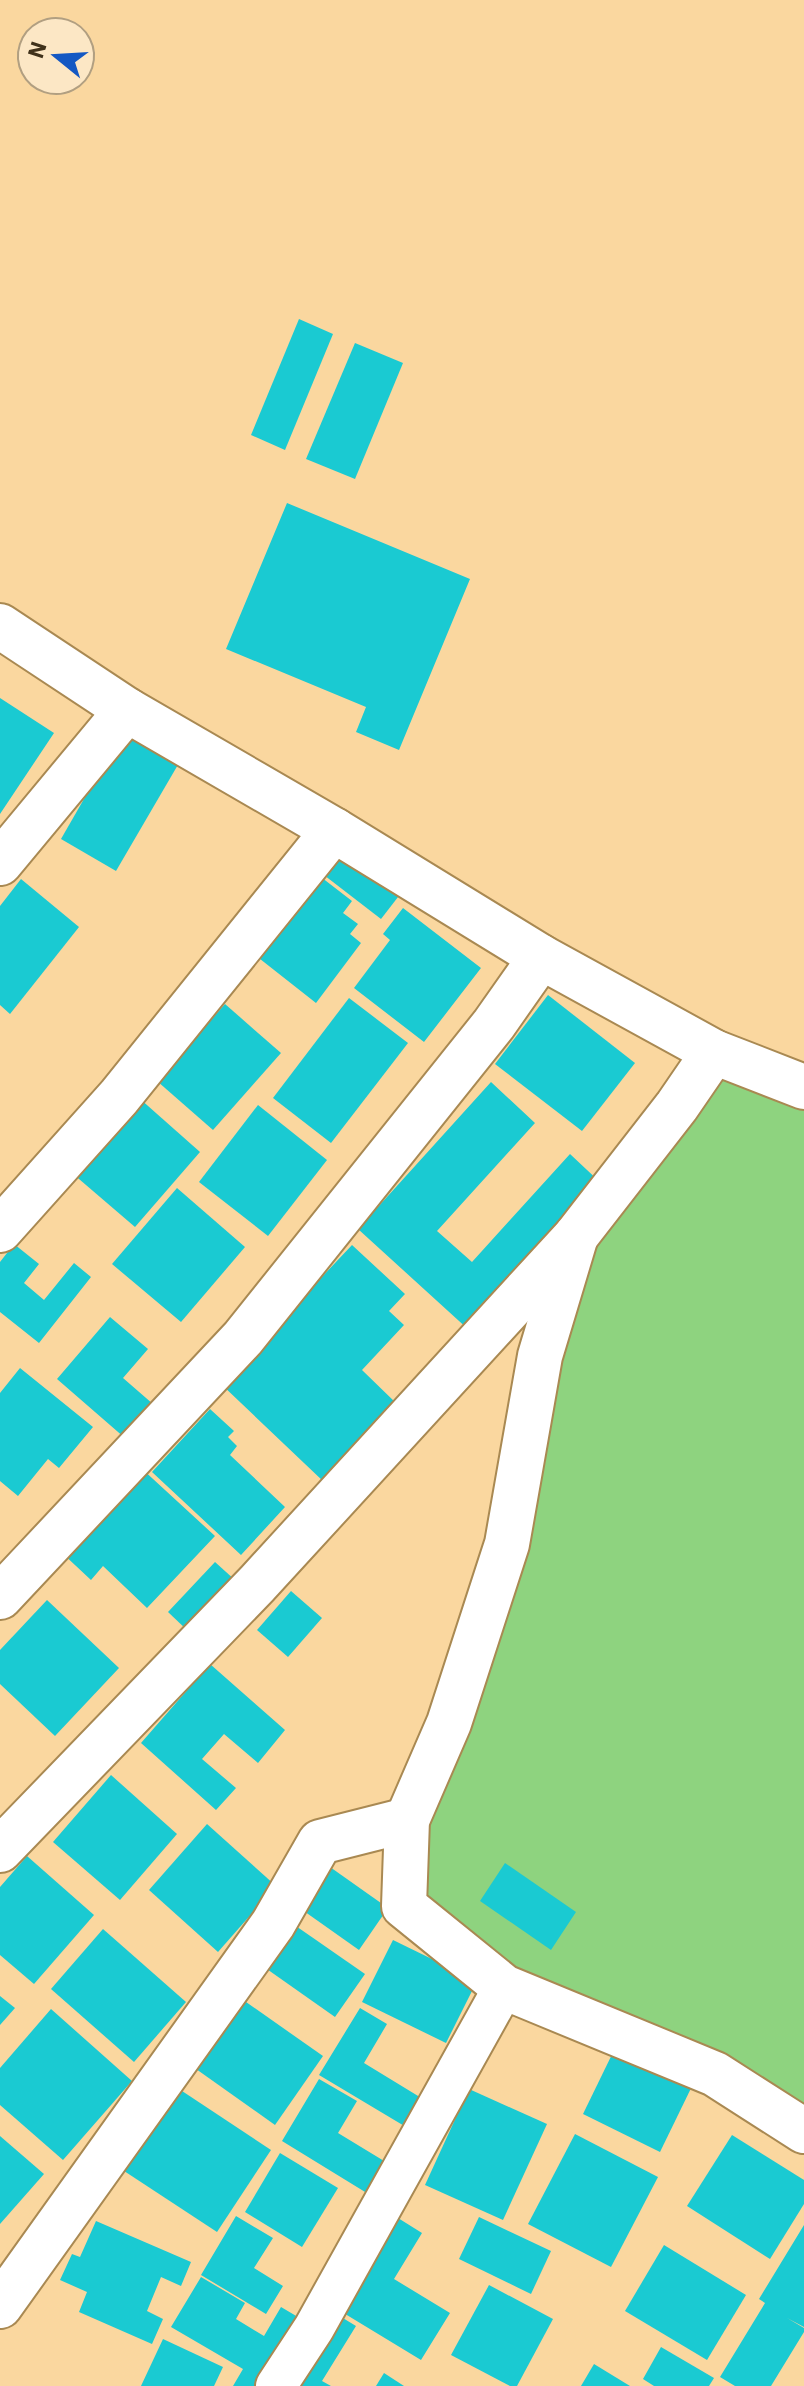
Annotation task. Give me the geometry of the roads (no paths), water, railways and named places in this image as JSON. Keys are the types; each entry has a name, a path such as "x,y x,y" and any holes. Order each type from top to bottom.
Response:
{"street":[{"path":"0,626 127,710 334,830 541,957 714,1052 804,1087"},
{"path":"0,863 127,710"},
{"path":"0,1230 119,1097 334,830"},
{"path":"0,1597 243,1338 494,1024 541,957"},
{"path":"0,1850 257,1584 576,1236 677,1106 714,1052"},
{"path":"576,1236 540,1356 507,1544 449,1723 407,1820 404,1906 504,1987 715,2074 804,2131"},
{"path":"0,2306 273,1924 320,1842 407,1820"},
{"path":"276,2386 314,2328 504,1987"}]}
